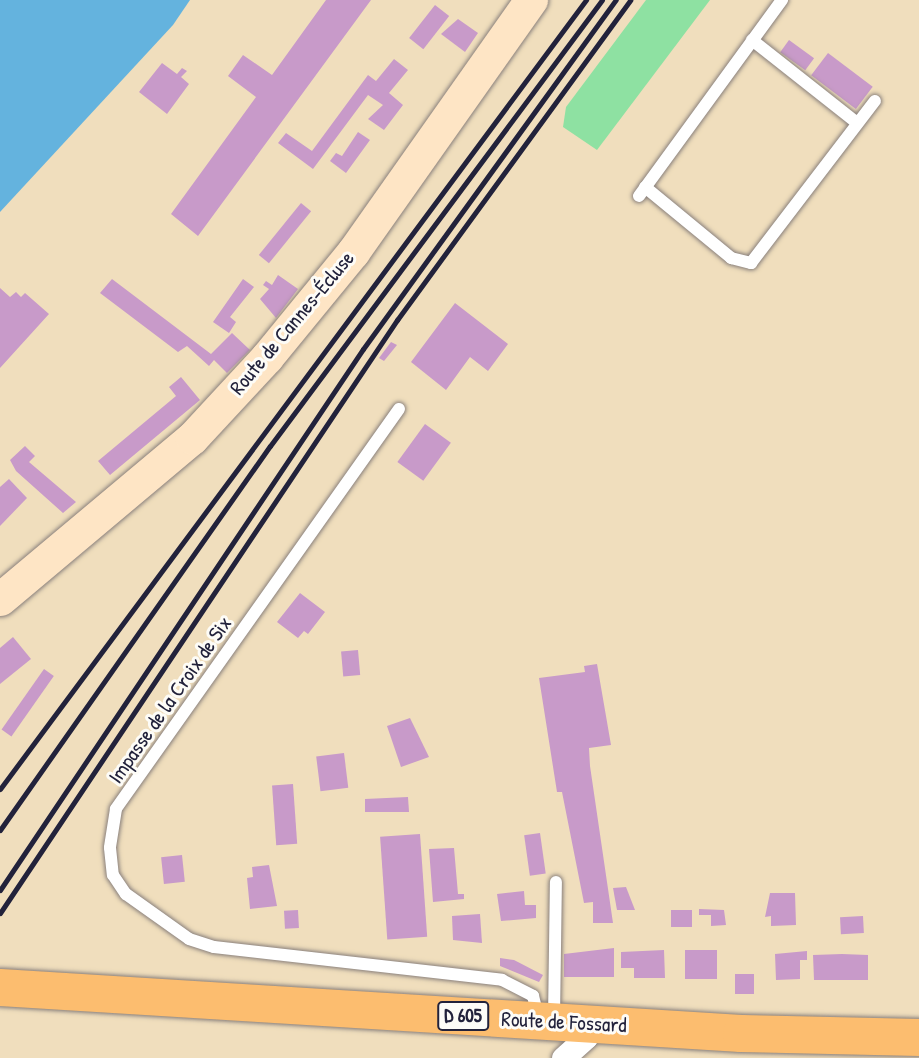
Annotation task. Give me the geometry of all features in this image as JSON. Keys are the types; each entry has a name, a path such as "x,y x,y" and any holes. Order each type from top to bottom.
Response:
{"main road":[{"name":"Route de Fossard","path":"4,988 741,1033 919,1037"}],"street":[{"name":"Route de Cannes-Écluse","path":"0,598 192,438 267,357 353,252 531,0"},
{"path":"563,1058 586,1037 590,1023"}],"lane":[{"path":"782,0 642,191 732,258 751,263 875,100"},
{"path":"752,40 857,123"},
{"name":"Impasse de la Croix de Six","path":"399,409 116,809 110,848 113,875 126,894 201,943 502,980 533,996 546,1021"},
{"path":"546,1021 556,883"}],"green space":[{"path":"646,0 710,0 597,150 563,127 566,107"}],"water":[{"path":"0,0 190,0 173,25 0,212"}],"building":[{"path":"326,0 371,0 198,236 171,214 256,97 228,76 243,55 272,75"},
{"path":"435,5 449,16 423,49 409,38"},
{"path":"458,19 478,33 465,52 441,34"},
{"path":"789,40 814,58 805,70 780,52"},
{"path":"828,53 873,87 856,109 811,75"},
{"path":"394,59 408,70 389,93 403,105 384,130 368,119 383,105 368,95 313,169 278,143 286,133 312,151 368,75 376,81"},
{"path":"162,63 177,74 182,68 187,71 181,77 189,84 167,114 139,92"},
{"path":"358,132 370,140 346,173 330,161 336,153 342,156"},
{"path":"301,203 311,211 269,263 259,255"},
{"path":"278,275 298,289 276,318 260,299 269,289 263,285 266,281 272,285"},
{"path":"112,279 211,354 232,333 250,350 227,373 214,360 209,366 187,346 178,352 100,293"},
{"path":"243,279 254,287 230,317 236,322 229,333 213,322"},
{"path":"0,288 10,297 16,292 21,297 25,293 49,314 0,368"},
{"path":"455,303 508,344 488,371 470,357 446,390 411,362"},
{"path":"391,342 397,345 384,361 379,358"},
{"path":"181,377 200,400 110,475 98,461 176,396 169,387"},
{"path":"425,424 451,443 423,481 397,462"},
{"path":"25,446 35,456 29,462 76,502 63,513 16,471 10,460"},
{"path":"9,479 27,498 0,526 0,487"},
{"path":"300,593 325,612 308,634 304,631 298,638 277,622"},
{"path":"13,637 31,659 0,684 0,648"},
{"path":"358,650 360,675 343,676 341,651"},
{"path":"597,664 611,745 589,748 590,766 613,923 593,923 593,902 584,903 562,792 557,792 539,678 585,672 584,666"},
{"path":"44,669 54,676 11,737 2,730"},
{"path":"410,718 429,757 401,767 387,726"},
{"path":"344,753 348,788 320,791 316,756"},
{"path":"293,784 297,844 276,845 272,785"},
{"path":"408,797 409,812 365,812 365,799"},
{"path":"540,833 546,874 530,876 524,835"},
{"path":"420,834 427,937 387,940 380,837"},
{"path":"454,848 458,894 464,894 464,899 433,902 429,849"},
{"path":"182,855 185,882 164,884 161,857"},
{"path":"269,865 277,906 250,909 247,878 253,877 252,867"},
{"path":"626,887 635,910 617,910 613,888"},
{"path":"524,891 525,905 536,905 536,918 501,921 497,894"},
{"path":"770,893 795,893 796,925 771,926 771,916 765,917"},
{"path":"699,909 724,910 726,925 711,926 711,915 699,915"},
{"path":"298,910 299,928 285,929 284,911"},
{"path":"671,910 692,910 692,927 671,927"},
{"path":"480,914 482,943 453,940 452,916"},
{"path":"863,916 864,933 841,934 840,917"},
{"path":"614,948 614,977 564,977 564,954"},
{"path":"664,950 665,978 634,978 634,968 621,968 621,952"},
{"path":"685,950 717,950 717,979 685,979"},
{"path":"807,951 807,960 800,960 800,979 776,980 775,954"},
{"path":"813,955 868,955 868,980 814,980"},
{"path":"500,958 514,960 543,975 539,982 500,966"},
{"path":"735,974 754,974 754,994 735,994"}],"railway":[{"path":"0,789 586,0"},
{"path":"0,830 270,446 602,0"},
{"path":"0,890 363,349 616,0"},
{"path":"0,913 397,320 630,0"}]}
